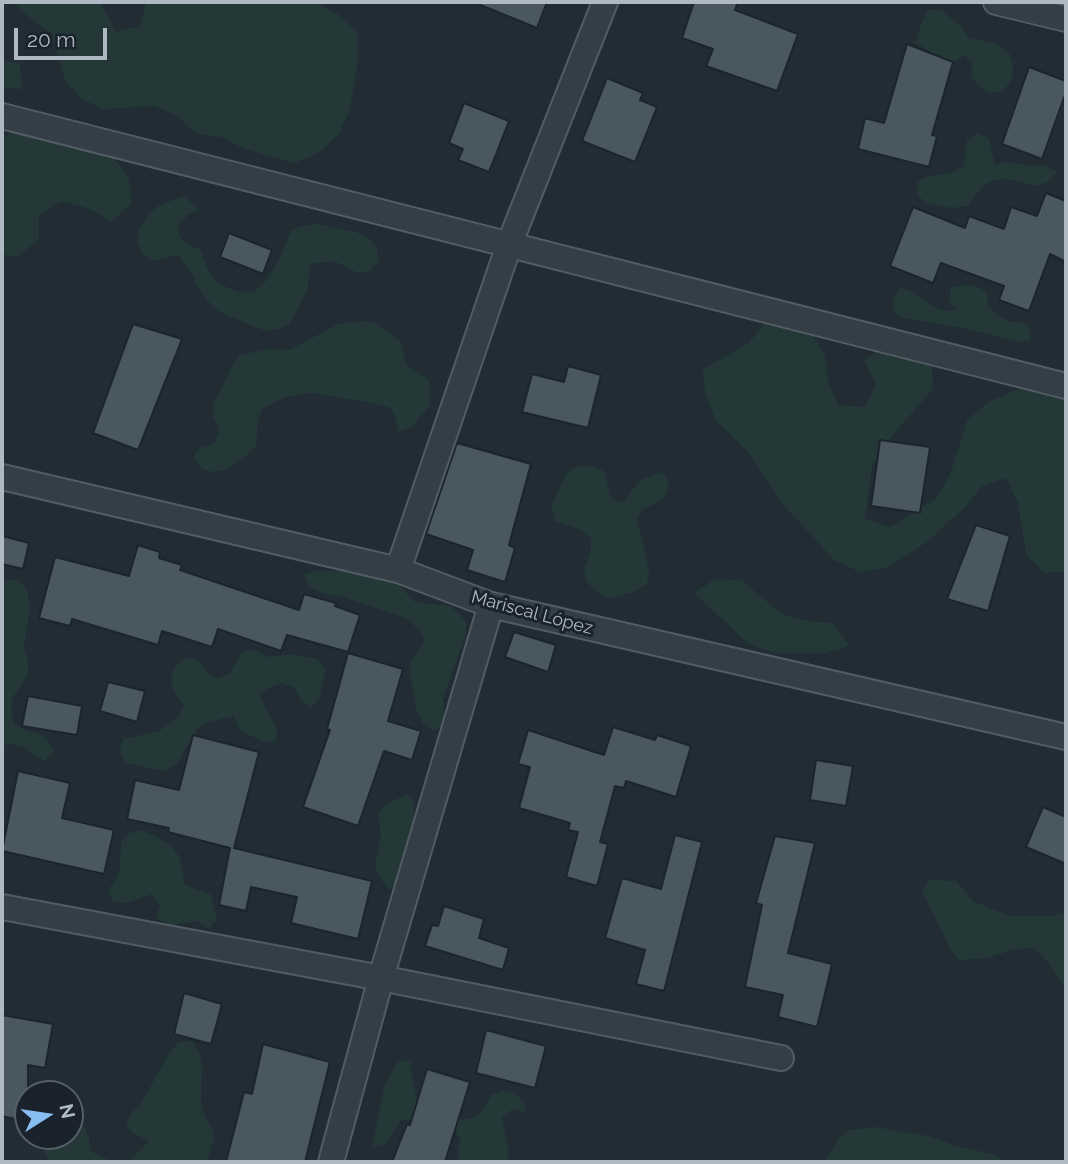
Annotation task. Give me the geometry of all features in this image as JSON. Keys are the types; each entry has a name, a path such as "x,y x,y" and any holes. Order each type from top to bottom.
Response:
{"street":[{"path":"398,570 509,245 605,2"},
{"path":"996,2 1066,19"},
{"path":"2,116 1066,386"},
{"name":"Mariscal López","path":"2,477 398,570 491,606 1066,737"},
{"path":"331,1162 381,978 491,606"},
{"path":"2,907 381,978 781,1058"}],"green space":[{"path":"13,2 100,2 116,32 140,26 146,2 313,2 338,14 357,32 358,59 350,110 338,135 318,153 295,163 245,149 222,137 197,134 178,116 154,106 104,109 81,99 65,80 52,34"},
{"path":"928,10 941,10 961,26 969,38 997,44 1009,53 1013,66 1011,81 1002,92 989,92 978,86 971,76 973,64 964,55 953,62 942,59 916,43"},
{"path":"2,61 20,63 22,89 2,88"},
{"path":"15,133 91,146 115,159 129,180 132,204 111,221 87,208 61,201 39,216 39,240 16,257 2,254 2,136"},
{"path":"977,133 989,139 995,165 1006,162 1044,165 1057,172 1048,182 1034,186 1008,179 996,180 984,185 967,206 952,208 928,204 918,196 917,182 929,176 954,172 964,166 967,140"},
{"path":"184,196 199,210 188,215 178,225 180,238 201,250 209,273 217,283 241,293 254,291 266,281 280,258 291,230 303,226 316,224 356,232 368,238 377,248 379,261 371,271 358,273 334,261 310,264 308,289 290,323 280,329 267,331 255,327 218,311 199,290 178,255 154,261 142,253 137,241 140,227 149,214 159,205"},
{"path":"976,286 987,292 988,306 998,315 1010,322 1023,322 1030,327 1030,340 1018,342 967,329 904,318 894,311 893,298 901,288 934,307 946,311 957,310 949,301 951,287"},
{"path":"769,318 812,334 825,356 828,381 838,405 865,407 876,384 864,360 885,346 932,362 933,389 885,444 872,466 865,519 890,527 937,498 951,472 967,420 990,401 1016,390 1048,380 1066,381 1066,571 1045,573 1026,554 1018,503 1006,478 982,486 966,506 927,542 887,568 860,572 834,560 780,501 751,456 715,419 705,394 703,369 749,343"},
{"path":"364,321 377,324 400,341 407,365 429,380 429,406 412,427 398,432 396,419 390,408 377,404 311,393 285,397 262,409 256,446 247,455 226,469 214,472 202,469 193,457 201,447 214,444 219,430 213,405 239,356 265,349 290,350 338,324"},
{"path":"577,466 591,466 604,471 611,498 622,503 640,481 664,472 669,486 665,497 644,508 637,519 649,571 647,584 634,592 609,598 597,592 586,581 584,568 590,553 591,539 581,530 555,521 551,506 566,474"},
{"path":"316,571 355,571 385,577 397,583 415,602 451,606 466,621 466,634 443,698 445,725 433,731 423,723 417,712 410,675 411,662 425,641 419,630 409,620 397,615 346,598 321,593 309,586 304,574"},
{"path":"715,579 741,580 782,614 808,621 832,623 850,646 826,653 774,653 749,644 694,593"},
{"path":"6,580 18,580 27,589 30,608 24,647 28,675 13,697 11,710 14,723 24,730 47,738 54,752 44,761 23,747 11,744 2,746 2,586"},
{"path":"255,650 267,657 293,654 318,659 325,669 320,697 311,708 301,700 294,688 282,683 259,695 277,729 276,742 263,741 249,735 239,728 233,716 209,722 197,729 176,765 164,771 126,763 120,751 123,739 159,731 179,716 184,704 175,694 171,680 175,666 185,658 198,660 205,671 215,679 229,674 242,652"},
{"path":"408,795 413,799 415,827 404,851 403,871 399,882 388,889 375,865 381,834 378,813 389,802"},
{"path":"143,830 171,845 180,858 185,884 210,894 217,920 208,929 199,921 170,925 156,918 160,905 152,894 126,903 113,902 108,890 120,867 121,842 129,833"},
{"path":"930,880 956,881 973,901 1010,916 1050,916 1066,912 1066,989 1043,956 1031,948 1016,949 986,958 960,960 951,950 922,891"},
{"path":"192,1041 199,1051 202,1065 201,1104 214,1138 207,1162 117,1162 128,1161 149,1141 135,1134 126,1125 169,1053 179,1042"},
{"path":"411,1060 417,1100 425,1110 462,1120 476,1117 491,1095 503,1090 515,1093 524,1103 525,1112 513,1109 502,1117 509,1155 507,1162 460,1162 458,1151 461,1139 453,1130 417,1120 401,1120 385,1144 372,1147 385,1084 399,1061"},
{"path":"84,1126 89,1138 90,1151 113,1162 52,1162 44,1153 45,1150 84,1150"},
{"path":"875,1127 928,1136 956,1146 997,1155 1004,1162 825,1161 839,1138 849,1130"}],"building":[{"path":"473,2 547,2 537,28"},
{"path":"694,2 738,2 735,10 798,34 777,91 706,66 713,49 682,38"},
{"path":"907,44 953,62 932,135 937,136 929,167 858,149 865,118 884,123"},
{"path":"1029,67 1066,81 1066,92 1042,159 1002,144"},
{"path":"607,78 643,93 640,100 657,107 635,162 582,141"},
{"path":"464,103 509,121 489,172 458,160 463,149 449,143"},
{"path":"1046,193 1066,201 1066,262 1050,254 1029,311 999,300 1004,286 941,263 933,283 890,266 913,207 965,228 969,216 1004,229 1011,207 1037,216"},
{"path":"229,233 272,250 263,274 220,257"},
{"path":"133,324 182,339 138,450 93,433"},
{"path":"568,366 601,375 588,428 522,412 532,374 564,382"},
{"path":"880,440 930,447 920,513 871,506"},
{"path":"457,443 531,464 509,545 515,548 505,582 467,570 473,550 426,534"},
{"path":"976,525 1010,536 988,611 947,599"},
{"path":"2,536 29,543 23,569 2,564"},
{"path":"138,545 160,552 159,558 182,565 180,570 299,610 304,594 336,603 335,606 360,615 348,652 287,635 281,651 218,629 212,647 162,631 158,645 72,619 70,626 39,618 55,557 129,576"},
{"path":"514,632 556,645 548,672 505,657"},
{"path":"348,653 403,669 388,721 421,731 412,760 384,751 358,826 303,807 330,730 327,729"},
{"path":"108,682 145,691 137,722 100,711"},
{"path":"28,696 82,706 77,735 22,726"},
{"path":"613,727 655,740 657,735 691,746 676,797 626,781 624,788 615,786 600,842 608,844 597,886 566,877 578,832 568,830 570,823 519,808 530,767 518,764 528,730 604,755"},
{"path":"193,735 259,752 234,848 372,881 358,939 291,923 297,897 251,887 246,911 219,905 230,848 168,832 169,828 127,819 135,780 179,790"},
{"path":"816,760 853,766 846,806 810,800"},
{"path":"18,771 70,783 62,818 114,830 104,874 2,851"},
{"path":"1043,807 1066,817 1066,864 1026,847"},
{"path":"675,835 702,842 664,991 636,984 645,950 605,938 622,878 661,889"},
{"path":"775,836 815,843 788,953 832,964 817,1027 778,1017 783,995 745,987 762,905 756,903"},
{"path":"444,906 484,919 479,938 509,948 503,970 425,946 432,925 438,926"},
{"path":"184,993 222,1004 211,1044 174,1034"},
{"path":"2,1015 53,1024 45,1068 28,1065 28,1080 14,1080 14,1119 2,1116"},
{"path":"486,1030 546,1046 535,1088 476,1073"},
{"path":"263,1044 330,1062 305,1162 226,1162 244,1092 252,1094"},
{"path":"427,1069 470,1082 445,1162 392,1162 407,1124 410,1125"}]}
